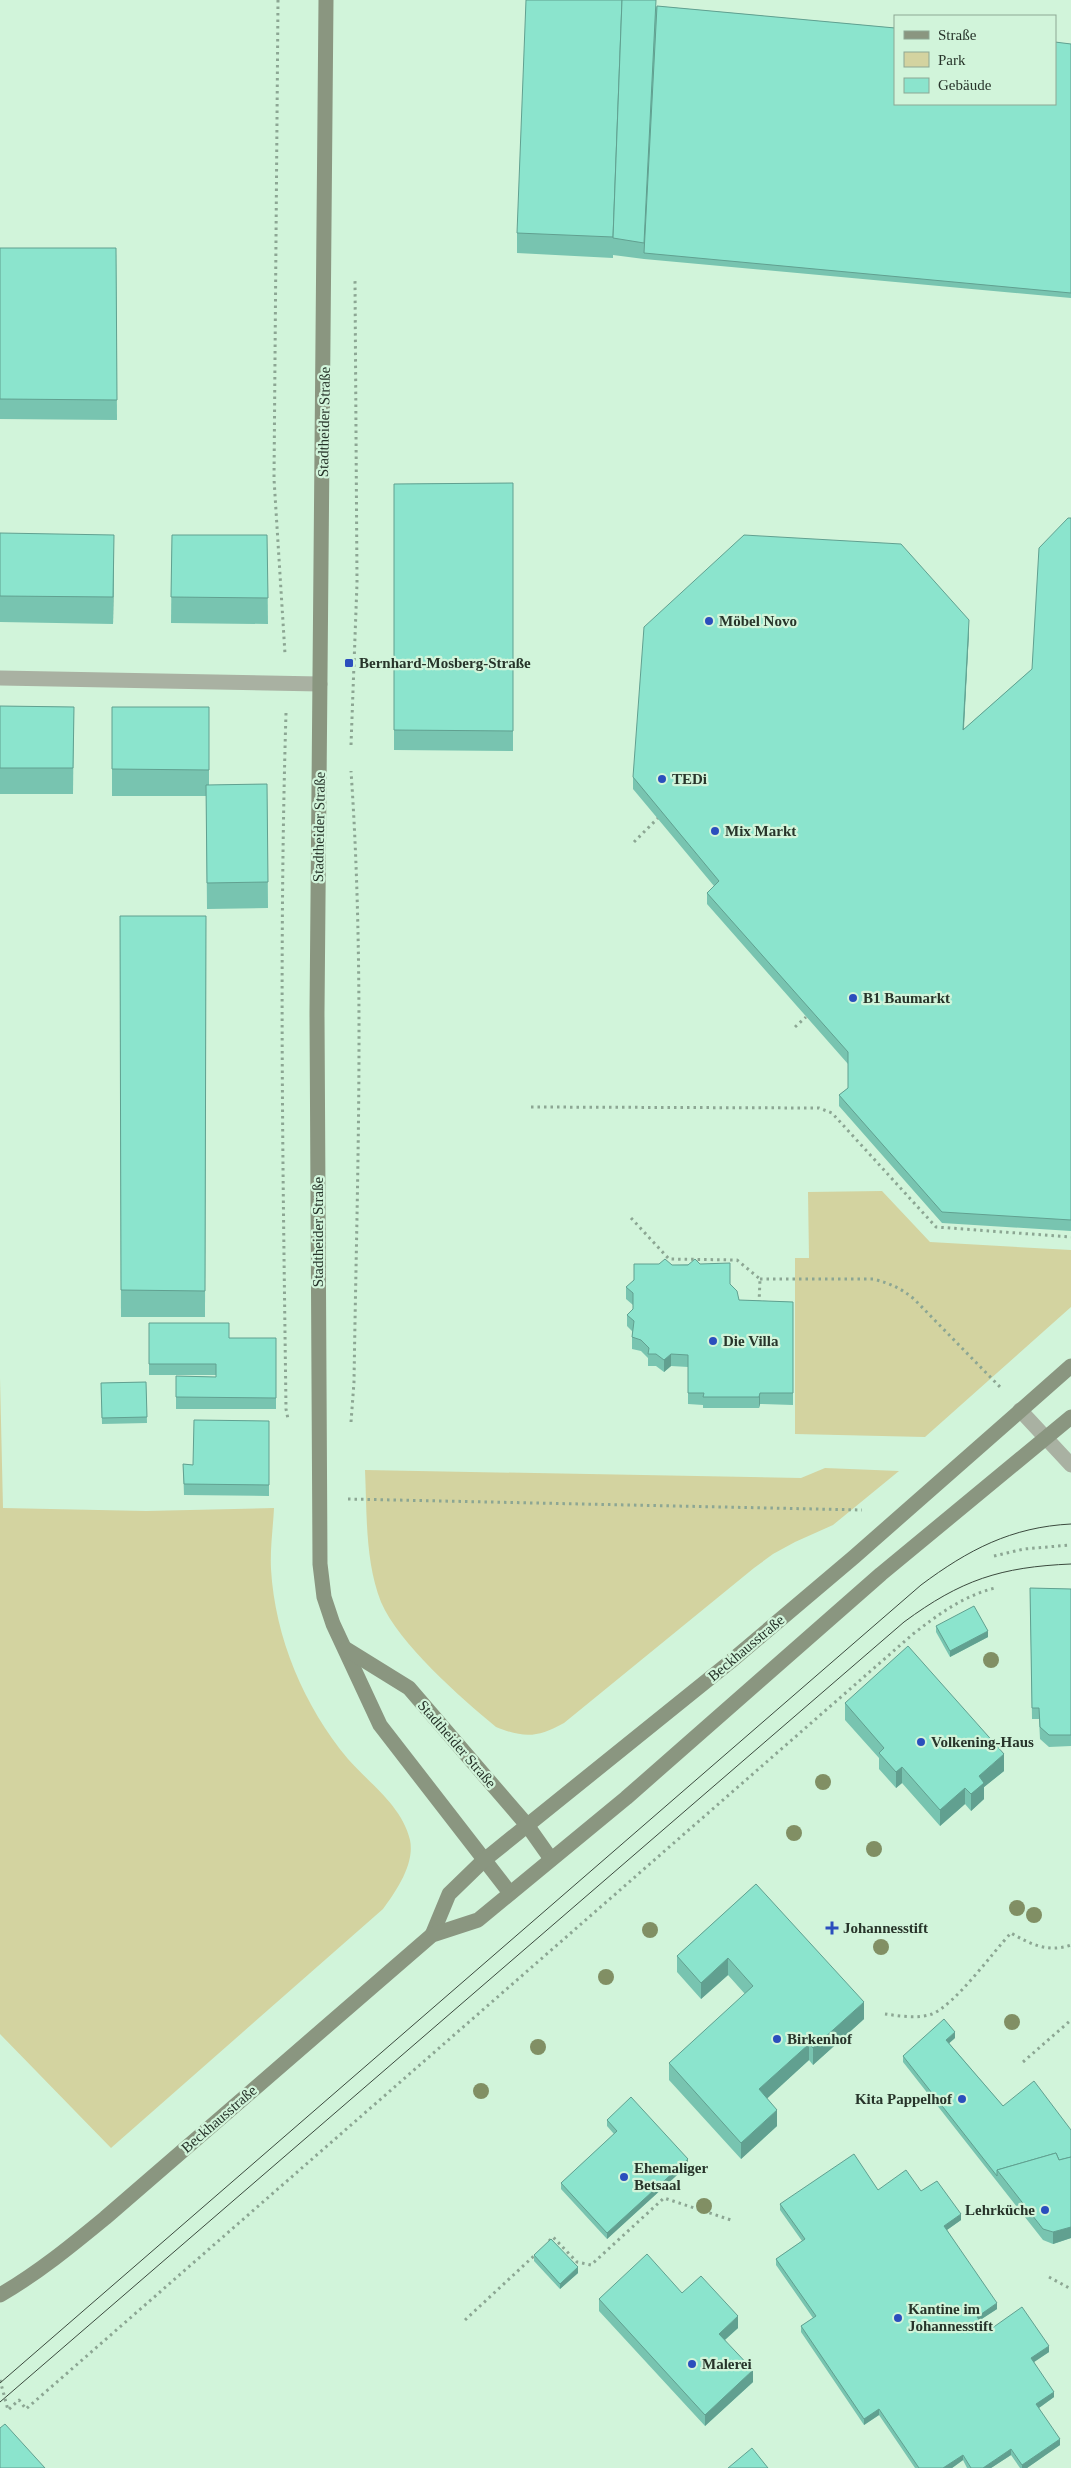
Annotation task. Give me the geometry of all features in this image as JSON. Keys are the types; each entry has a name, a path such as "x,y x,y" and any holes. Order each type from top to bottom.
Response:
{"main road":[{"name":"Stadtheider Straße","path":"326,0 317,1013 320,1564 324,1598 333,1624 380,1725 483,1861 510,1893"},
{"name":"Beckhausstraße","path":"432,1935 449,1894 483,1861 730,1662 1071,1366"},
{"name":"Beckhausstraße","path":"0,2295 24,2281 73,2245 432,1935 478,1920 626,1798 881,1574 1071,1417"},
{"name":"Stadtheider Straße","path":"346,1649 409,1688 527,1825 551,1859"}],"street":[{"path":"0,678 320,684"},
{"path":"1020,1410 1071,1465"}],"path":[{"path":"278,0 274,479 286,684 281,860 281,1104 286,1409 290,1426"},
{"path":"351,746 357,583 355,272"},
{"path":"350,766 358,908 359,1022 354,1382 350,1426"},
{"path":"634,842 658,818"},
{"path":"795,1026 806,1017"},
{"path":"531,1107 819,1108 832,1113 936,1227 1071,1237"},
{"path":"631,1218 669,1259 737,1260 760,1279 873,1279 903,1290 976,1360 1020,1410"},
{"path":"760,1279 760,1305"},
{"path":"319,1498 905,1511"},
{"path":"994,1556 1024,1549 1070,1545"},
{"path":"0,2380 8,2410 18,2400 26,2409 914,1634 938,1615 962,1600 996,1588"},
{"path":"885,2014 908,2017 931,2014 948,2004 1011,1932 1030,1945 1050,1949 1071,1945"},
{"path":"1023,2062 1071,2020"},
{"path":"546,2244 553,2238 577,2262 591,2265 664,2198 734,2221"},
{"path":"465,2320 540,2250"},
{"path":"1049,2277 1071,2289"}],"green space":[{"path":"882,1191 930,1242 1071,1250 1071,1307 925,1437 795,1434 795,1258 809,1258 808,1192"},
{"path":"0,1378 3,1508 146,1511 274,1508 271,1569 274,1595 279,1620 294,1670 305,1694 332,1738 348,1759 393,1806 406,1828 410,1840 411,1849 407,1868 399,1886 383,1909 111,2148 0,2034"},
{"path":"825,1468 899,1471 833,1525 773,1554 564,1723 538,1734 523,1735 496,1727 465,1701 432,1669 402,1635 390,1618 381,1602 372,1570 369,1554 365,1470 801,1478"}],"building":[{"path":"526,0 622,0 613,237 517,233"},
{"path":"622,0 656,0 644,243 613,238"},
{"path":"657,6 894,28 894,105 1056,105 1056,42 1071,44 1071,293 644,253"},
{"path":"0,248 116,248 117,400 0,399"},
{"path":"513,483 513,731 394,730 394,484"},
{"path":"1068,518 1071,518 1071,1220 942,1212 839,1095 848,1088 848,1052 707,893 719,881 633,777 644,627 744,535 901,544 969,620 963,730 1032,669 1039,548"},
{"path":"0,533 114,535 113,597 0,596"},
{"path":"172,535 267,535 268,598 171,597"},
{"path":"0,706 74,707 73,768 0,768"},
{"path":"112,707 209,707 209,770 112,769"},
{"path":"267,784 268,882 207,883 206,785"},
{"path":"120,916 206,916 205,1291 121,1290"},
{"name":"Die Villa","path":"665,1259 672,1265 688,1265 695,1259 700,1264 730,1263 730,1284 737,1291 739,1300 793,1302 793,1393 760,1393 759,1397 703,1397 704,1393 688,1393 688,1355 671,1354 664,1360 656,1354 648,1354 649,1348 641,1340 632,1337 634,1321 627,1315 633,1309 633,1293 626,1287 634,1280 634,1264 659,1264"},
{"path":"149,1323 229,1323 229,1338 276,1338 276,1398 176,1397 176,1376 216,1377 216,1364 149,1364"},
{"path":"146,1382 147,1417 102,1418 101,1383"},
{"path":"194,1420 269,1421 269,1485 184,1484 183,1464 193,1465"},
{"path":"1030,1588 1071,1589 1071,1735 1049,1735 1040,1727 1039,1708 1032,1708"},
{"path":"974,1606 988,1631 950,1651 936,1626"},
{"name":"Volkening-Haus","path":"908,1646 1004,1754 979,1776 984,1783 971,1794 965,1788 940,1810 902,1767 896,1772 879,1753 884,1748 845,1703"},
{"name":"Birkenhof","path":"756,1884 864,2002 813,2048 809,2044 759,2089 777,2110 741,2143 669,2063 753,1986 728,1958 701,1983 677,1956"},
{"name":"Kita Pappelhof","path":"944,2019 955,2032 946,2040 1003,2106 1034,2081 1071,2130 1071,2157 1059,2160 1056,2153 997,2170 997,2176 903,2056"},
{"name":"Ehemaliger Betsaal","path":"631,2097 688,2159 607,2233 561,2183 617,2131 607,2120"},
{"name":"Lehrküche","path":"1056,2153 1059,2160 1071,2157 1071,2227 1053,2232 1043,2229 997,2170"},
{"name":"Kantine im Johannesstift","path":"854,2154 878,2190 906,2170 921,2191 937,2181 961,2214 944,2226 997,2303 977,2317 988,2331 1022,2307 1049,2346 1031,2358 1054,2392 1036,2404 1060,2439 1022,2465 1011,2449 983,2468 971,2468 963,2455 943,2468 919,2468 879,2409 864,2419 801,2326 816,2316 776,2259 805,2239 780,2204"},
{"path":"551,2239 578,2267 560,2284 534,2255"},
{"name":"Malerei","path":"647,2254 682,2293 701,2276 738,2316 719,2334 753,2370 705,2415 599,2299"},
{"path":"5,2424 45,2468 0,2468 0,2428"},
{"path":"752,2448 768,2468 728,2468"}],"tram line":[{"path":"0,2383 921,1585 938,1572 991,1542 1029,1530 1071,1524"},
{"path":"0,2402 904,1622 944,1596 982,1578 1023,1568 1071,1564"}],"place":[{"name":"Möbel Novo","path":"709,621"},
{"name":"Bernhard-Mosberg-Straße","path":"349,663"},
{"name":"TEDi","path":"662,779"},
{"name":"Mix Markt","path":"715,831"},
{"name":"B1 Baumarkt","path":"853,998"},
{"name":"Die Villa","path":"713,1341"},
{"name":"Volkening-Haus","path":"921,1742"},
{"name":"Johannesstift","path":"832,1928"},
{"name":"Birkenhof","path":"777,2039"},
{"name":"Kita Pappelhof","path":"962,2099"},
{"name":"Ehemaliger Betsaal","path":"624,2177"},
{"name":"Lehrküche","path":"1045,2210"},
{"name":"Kantine im Johannesstift","path":"898,2318"},
{"name":"Malerei","path":"692,2364"}]}
